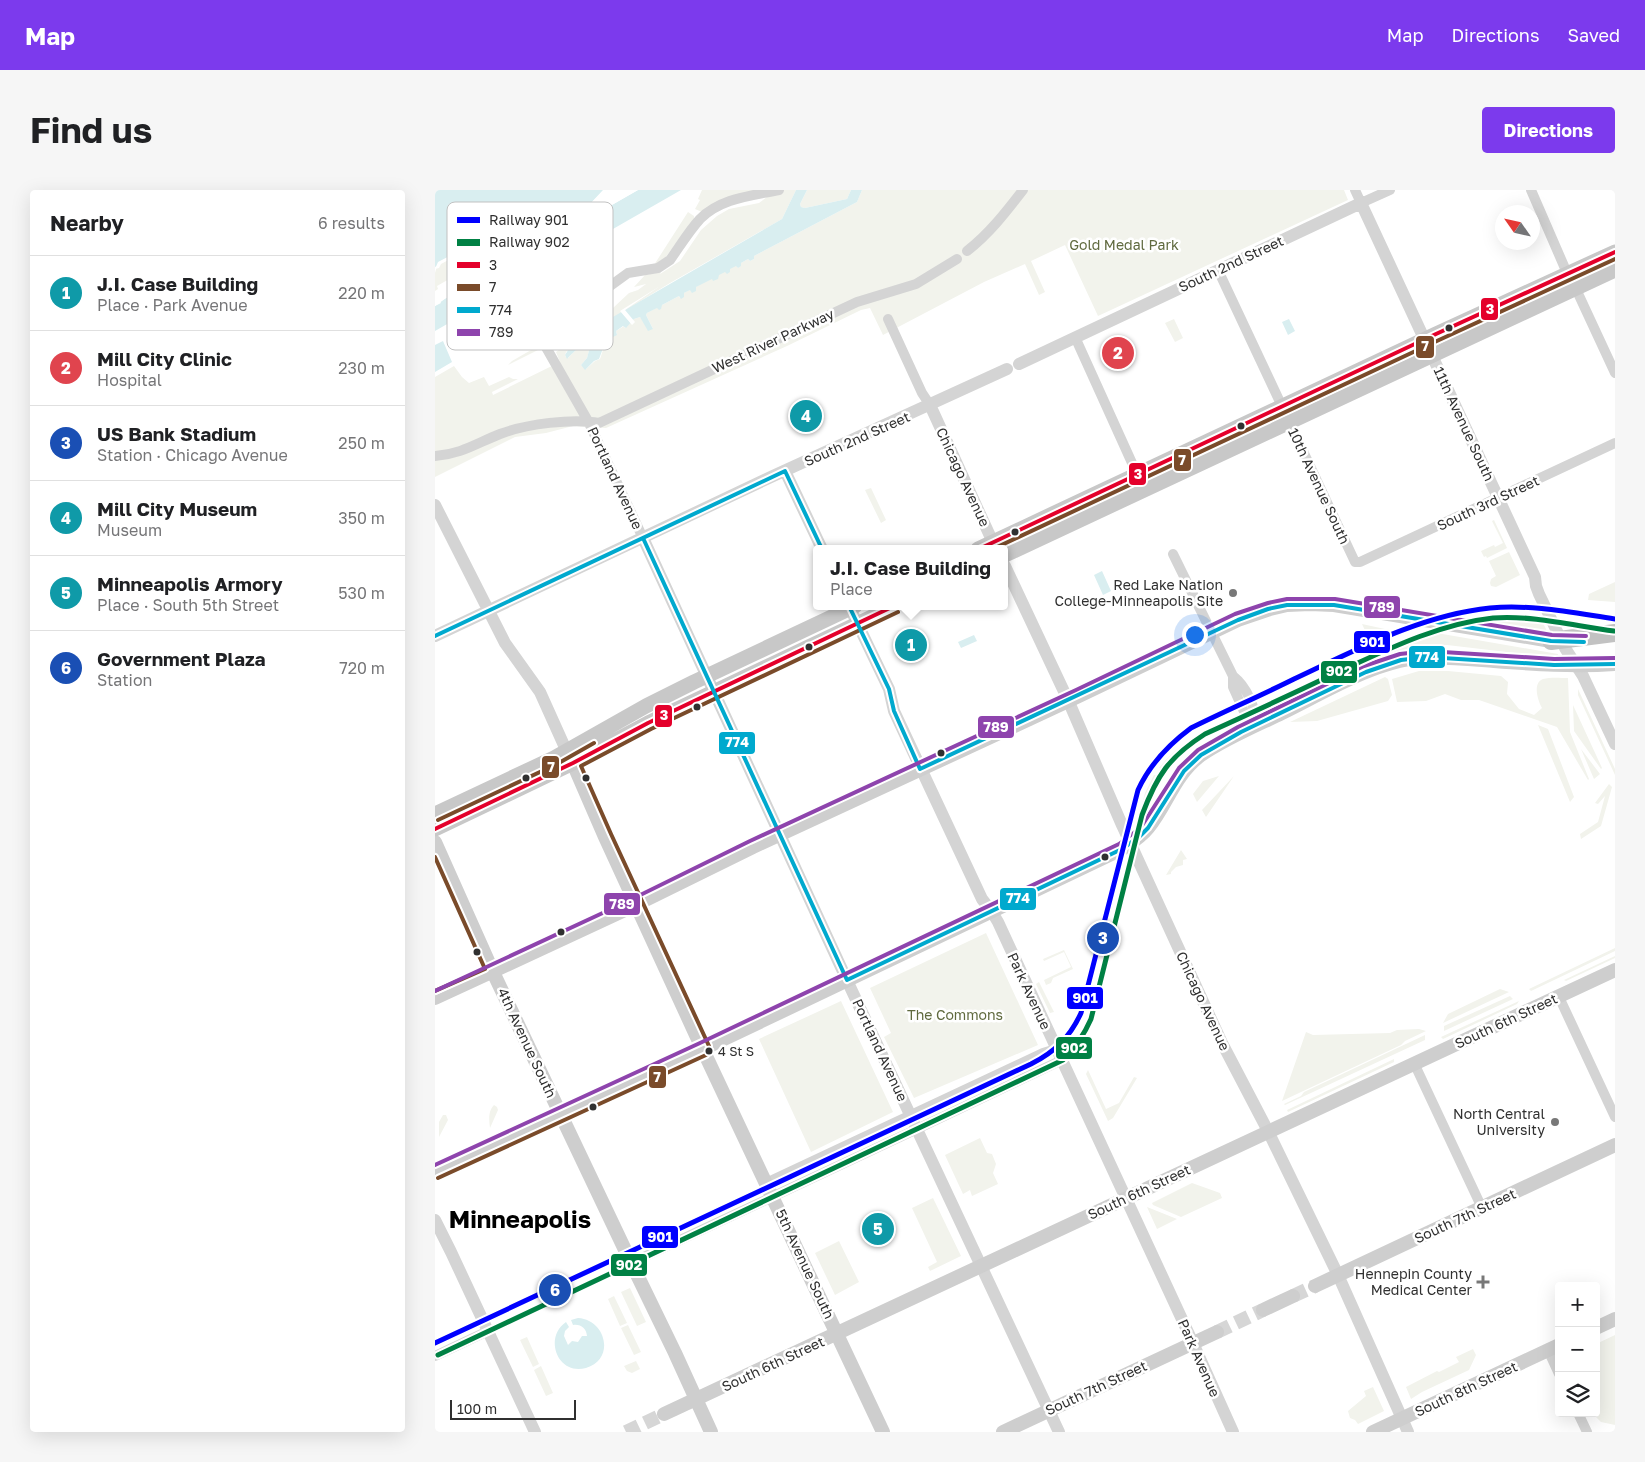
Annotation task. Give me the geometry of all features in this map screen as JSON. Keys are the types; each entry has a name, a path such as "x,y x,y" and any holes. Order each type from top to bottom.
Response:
{"highway":[{"path":"1558,634 1604,636 1615,633"}],"main road":[{"path":"995,545 1137,474 1281,406 1567,273 1615,253"},
{"path":"1576,288 1587,270 1615,253"},
{"path":"1008,554 1615,270"},
{"path":"1523,312 1558,290 1565,281 1567,273"},
{"path":"435,998 1238,620 1270,609 1287,605 1334,605 1558,634 1595,642 1615,639"},
{"path":"435,829 570,757 646,706 845,610"},
{"path":"435,814 617,739 887,610"},
{"path":"435,1172 703,1049 1131,844 1149,828 1174,785 1191,764 1216,746 1377,668 1412,658 1452,658 1558,665 1615,664"},
{"name":"5th Avenue South","path":"570,757 703,1049 883,1432"},
{"name":"4th Avenue South","path":"435,842 493,972 711,1432"},
{"name":"South 6th Street","path":"664,1414 1615,970"},
{"name":"South 7th Street","path":"1315,1286 1615,1145"},
{"path":"1263,1310 1293,1296"},
{"path":"1598,1327 1615,1319"},
{"name":"South 7th Street","path":"1003,1432 1217,1332"},
{"name":"South 8th Street","path":"1373,1432 1553,1348"}],"street":[{"name":"Portland Avenue","path":"613,284 628,273 658,268 665,264 700,219 713,209 735,200 779,190"},
{"path":"967,252 1001,218 1023,190"},
{"name":"11th Avenue South","path":"1355,190 1535,577 1544,584 1558,634 1573,646 1576,663 1615,744"},
{"name":"South 2nd Street","path":"1019,364 1390,190"},
{"path":"1531,190 1567,273"},
{"name":"West River Parkway","path":"435,456 460,452 518,428 576,421 599,423 857,302 929,278 957,259"},
{"name":"10th Avenue South","path":"1218,270 1355,562 1360,562"},
{"path":"1576,288 1615,374"},
{"path":"888,319 922,393 930,405"},
{"path":"1075,337 1137,474"},
{"name":"Portland Avenue","path":"548,350 589,421 713,692 734,732 779,835 1059,1432"},
{"name":"South 2nd Street","path":"435,636 1007,369"},
{"name":"Chicago Avenue","path":"930,405 995,545"},
{"name":"South 3rd Street","path":"1360,562 1615,443"},
{"path":"785,471 820,545"},
{"name":"5th Avenue South","path":"435,505 505,643 540,692 570,757"},
{"path":"1173,554 1233,676 1233,687 1246,716 1257,725"},
{"name":"Chicago Avenue","path":"1008,572 1068,700 1122,825 1222,1043 1339,1275 1408,1432"},
{"name":"Park Avenue","path":"852,610 889,689 894,711 982,900 992,912 1233,1432"},
{"path":"1559,996 1615,1117"},
{"path":"766,1183 1043,1053 1059,1055"},
{"path":"631,1263 917,1129 1059,1055"},
{"path":"1414,1063 1482,1208"},
{"path":"435,1220 535,1432"},
{"path":"435,1356 488,1331"},
{"path":"1553,1348 1559,1372"},
{"path":"1580,1417 1587,1432"}],"green space":[{"path":"702,190 755,191 702,212 695,209 700,200 698,199"},
{"path":"776,190 796,190 782,219 670,283 613,319 613,308 629,293 638,290 646,284 634,287 645,275 661,272 660,274 680,261 701,230 717,216 729,209 759,203"},
{"path":"807,190 851,190 847,199 805,208 801,207 800,204"},
{"name":"Gold Medal Park","path":"862,190 1344,190 1348,200 1098,316 1065,245 1031,261 1045,292 1039,295 1025,264 984,282 883,335 870,308 861,310 787,346 606,428 573,426 546,433 515,437 435,477 435,377 454,366 469,383 484,377 489,386 509,377 518,379 492,392 493,395 560,362 556,352 559,350 569,350 565,356 568,358 577,350 589,350 587,358 581,365 586,369 600,359 603,350 613,350 613,334 617,335 616,331 624,326 625,328 634,319 640,317 653,329 646,315 647,313 679,296 680,298 684,293 736,265 738,268 741,263 748,259 750,261 754,259 754,256 857,202"},
{"path":"688,212 694,216 694,220 665,258 654,265"},
{"path":"447,257 447,280 437,286 438,289 435,291 435,273 438,262"},
{"path":"1174,319 1183,338 1175,342 1165,323"},
{"path":"531,350 538,350 508,365"},
{"path":"871,488 886,520 881,523 865,490"},
{"path":"1494,520 1507,548 1487,558 1486,556 1484,557 1481,551 1503,543 1492,521"},
{"path":"1509,552 1520,575 1496,587 1491,586 1491,579 1496,576 1489,561"},
{"path":"1615,582 1615,602 1588,600 1589,594"},
{"path":"1501,615 1540,617 1547,631 1472,620 1473,618"},
{"path":"1573,622 1594,625 1594,628 1574,631"},
{"path":"1362,624 1394,631 1370,641"},
{"path":"1431,632 1558,654 1559,658 1447,645 1417,647 1376,659 1262,711 1259,711 1256,706 1409,639"},
{"path":"1419,671 1448,671 1501,676 1508,682 1507,694 1519,709 1534,715 1542,708 1537,692 1540,681 1549,678 1568,678 1570,732 1589,779 1557,727 1479,700 1461,700 1445,694 1426,701 1397,702 1392,679"},
{"path":"1385,677 1388,679 1392,695 1388,701 1317,721 1290,722"},
{"path":"1578,689 1615,769 1615,775 1578,695"},
{"path":"1573,705 1602,768 1601,769 1574,731"},
{"path":"1232,718 1194,740 1164,769 1159,768 1184,744"},
{"path":"1538,725 1548,729 1574,797 1570,802"},
{"path":"1581,749 1600,774 1594,779"},
{"path":"1154,775 1160,776 1141,808 1145,793"},
{"path":"1219,776 1197,802 1193,794 1203,781"},
{"path":"1234,776 1206,817 1202,810"},
{"path":"1609,784 1612,787 1601,826 1581,839 1580,834 1598,822 1605,796 1598,804 1595,803"},
{"path":"1181,850 1187,859 1183,860 1183,865 1176,867 1171,874 1166,875"},
{"name":"The Commons","path":"986,933 1038,1045 914,1098 884,1037 891,1033 870,988"},
{"path":"1615,948 1615,951 1531,991 1529,989"},
{"path":"1064,950 1073,969 1053,978 1051,983 1046,985 1044,980 1071,967 1064,952 1044,961 1043,959"},
{"path":"1615,956 1615,958 1566,981 1564,980"},
{"path":"1039,982 1054,1012 1050,1013 1036,984"},
{"path":"1500,989 1509,992 1443,1023 1448,1014"},
{"path":"1510,996 1513,999 1444,1031 1444,1026"},
{"path":"841,1001 893,1112 811,1152 759,1039"},
{"path":"1519,1001 1517,1004 1443,1039 1441,1037"},
{"path":"1419,1029 1426,1031 1405,1041 1401,1045 1282,1101 1306,1032 1313,1035 1390,1033 1397,1030"},
{"path":"1425,1035 1425,1040 1284,1104 1301,1096 1304,1092"},
{"path":"1394,1059 1394,1062 1288,1112 1287,1110"},
{"path":"1088,1070 1106,1109 1119,1103 1134,1077 1137,1078 1113,1118 1108,1121 1086,1074"},
{"path":"494,1105 498,1110 490,1128 490,1113"},
{"path":"443,1115 446,1115 448,1120 439,1137 439,1122"},
{"path":"980,1138 987,1153 992,1154 996,1164 993,1173 998,1184 972,1196 970,1190 963,1194 945,1155"},
{"path":"1192,1183 1220,1193 1222,1198 1181,1217 1153,1205 1152,1203"},
{"path":"933,1198 961,1256 930,1271 928,1267 937,1262 912,1208"},
{"path":"1147,1207 1177,1219 1157,1229"},
{"path":"839,1241 859,1282 835,1295 815,1253"},
{"path":"630,1288 646,1322 637,1326 621,1292"},
{"path":"614,1296 627,1323 620,1326 608,1299"},
{"path":"628,1325 641,1352 634,1355 621,1328"},
{"path":"1615,1335 1615,1425 1601,1422 1596,1417 1600,1417 1600,1342"},
{"path":"527,1337 539,1364 533,1367 520,1340"},
{"path":"1473,1349 1476,1355 1469,1370 1411,1399 1406,1387 1459,1362 1456,1357"},
{"path":"636,1361 640,1369 632,1373 627,1371 624,1366"},
{"path":"541,1366 553,1393 546,1396 534,1370"},
{"path":"1373,1387 1384,1411 1358,1424 1350,1418 1348,1411 1366,1396 1364,1391"}],"shaded area":[{"path":"435,190 603,190 592,202 447,202 447,258 435,267"},
{"path":"638,190 681,190 613,229 613,204"},
{"path":"796,190 807,190 800,204 801,207 805,208 847,199 851,190 862,190 857,202 754,256 754,259 750,261 748,259 741,263 741,266 738,268 736,266 730,269 730,272 727,274 725,272 719,275 718,279 713,281 712,279 696,287 696,291 692,293 690,290 684,293 684,297 681,299 679,296 662,305 661,309 657,308 647,313 646,315 653,329 648,331 640,317 634,319 626,328 623,326 616,331 617,335 613,337 613,317 782,219"},
{"path":"447,298 447,324 435,331 435,306 441,303 440,301"},
{"path":"1289,319 1295,331 1288,335 1282,322"},
{"path":"443,341 452,362 435,372 435,345"},
{"path":"568,350 576,350 567,359 565,355"},
{"path":"589,350 602,350 599,359 594,361 585,370 581,365 587,358"},
{"path":"1102,571 1111,591 1103,595 1094,575"},
{"path":"974,635 977,641 961,648 958,642"},
{"path":"578,1318 588,1320 596,1326 604,1341 604,1349 601,1357 595,1364 586,1368 576,1369 561,1361 555,1346 555,1337 559,1329 566,1322 569,1327 565,1331 564,1336 568,1345 572,1341 578,1342 582,1336 587,1336 583,1327 573,1325 571,1320"}],"pier":[{"path":"604,190 606,190 595,202 592,202"},
{"path":"633,190 638,190 613,204 612,202"},
{"path":"447,257 447,261 435,269 438,262"},
{"path":"660,286 625,310 635,322 632,325 620,311"},
{"path":"447,295 447,297 435,306 439,299"}],"tunnel":[{"path":"1293,1296 1315,1286"},
{"path":"1217,1332 1263,1310"},
{"path":"626,1432 664,1414"}],"rail line":[{"name":"901","path":"435,1343 1031,1064 1054,1049 1067,1037 1081,1013 1138,790 1160,756 1191,728 1389,635 1439,618 1490,608 1521,607 1615,619"},
{"name":"902","path":"438,1355 1063,1060 1079,1041 1091,1019 1142,815 1153,789 1173,759 1205,734 1393,647 1452,626 1473,621 1508,617 1539,619 1614,631"}],"transit line":[{"name":"3","path":"988,545 1615,252"},
{"name":"7","path":"1002,545 1615,259"},
{"name":"774","path":"435,636 785,471 820,545"},
{"name":"774","path":"643,538 847,980 1122,849 1148,828 1184,771 1201,755 1241,732 1366,672 1401,660 1427,657 1554,665 1615,664"},
{"name":"789","path":"435,991 1235,614 1268,603 1287,599 1335,599 1552,635 1586,636"},
{"name":"774","path":"851,610 889,689 894,711 920,769 1238,620 1268,609 1287,605 1334,605 1551,641 1584,642"},
{"name":"3","path":"435,829 573,763 648,723 886,610"},
{"name":"7","path":"438,1178 706,1055 709,1051 709,1046 581,766 651,729 898,612"},
{"name":"789","path":"435,1165 700,1043 1119,844 1143,824 1179,768 1198,750 1238,727 1364,666 1400,654 1427,651 1554,659 1615,658"},
{"name":"7","path":"438,820 557,764 594,743"},
{"name":"7","path":"435,857 485,969 435,991"}],"place":[{"name":"Mill City Clinic","path":"1118,353"},
{"name":"Mill City Museum","path":"806,416"},
{"name":"Red Lake Nation College-Minneapolis Site","path":"1233,593"},
{"name":"J.I. Case Building","path":"911,645"},
{"name":"US Bank Stadium","path":"1103,938"},
{"name":"4 St S","path":"709,1051"},
{"name":"North Central University","path":"1555,1122"},
{"name":"Minneapolis Armory","path":"878,1229"},
{"name":"Hennepin County Medical Center","path":"1483,1282"},
{"name":"Government Plaza","path":"555,1290"}],"district":[{"name":"Minneapolis","path":"520,1220"}]}
